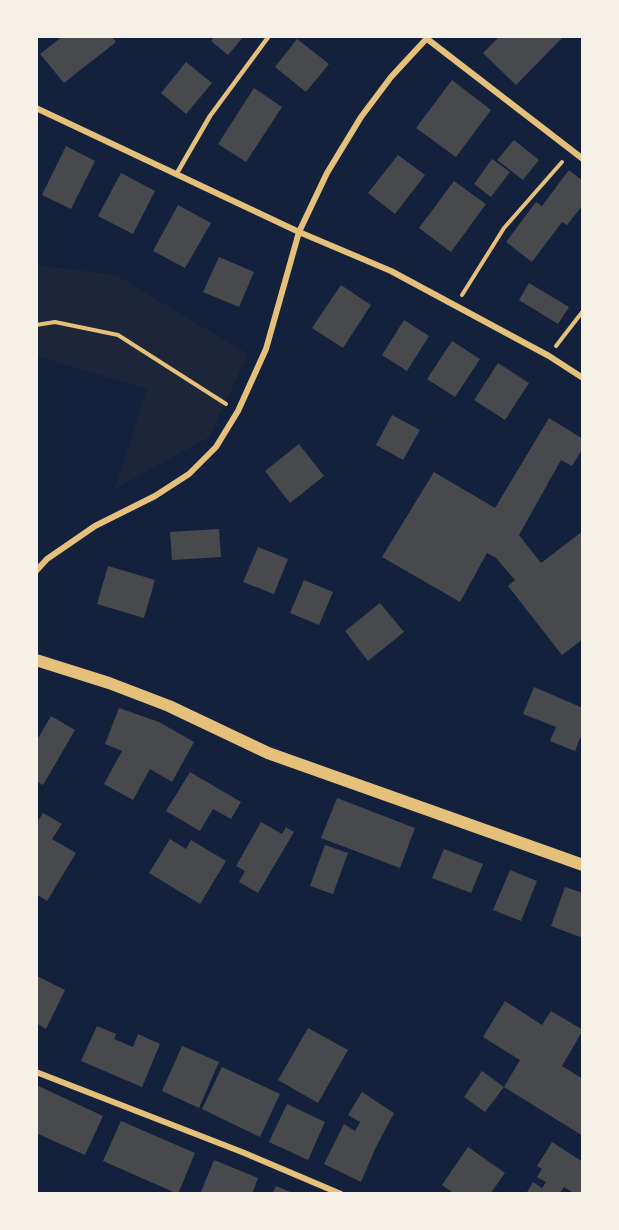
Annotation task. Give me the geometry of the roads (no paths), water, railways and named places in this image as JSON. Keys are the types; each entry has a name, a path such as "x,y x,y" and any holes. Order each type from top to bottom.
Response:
{"main road":[{"path":"36,660 109,683 159,702 268,753 583,865"}],"street":[{"path":"36,571 47,559 95,526 155,496 189,474 216,447 238,411 266,349 299,232 327,173 361,117 391,77 427,37 583,159"},
{"path":"36,108 299,232 391,271 456,304 549,356 583,378"},
{"path":"36,1072 242,1152 341,1194"}],"lane":[{"path":"177,173 210,116 269,36"}]}
